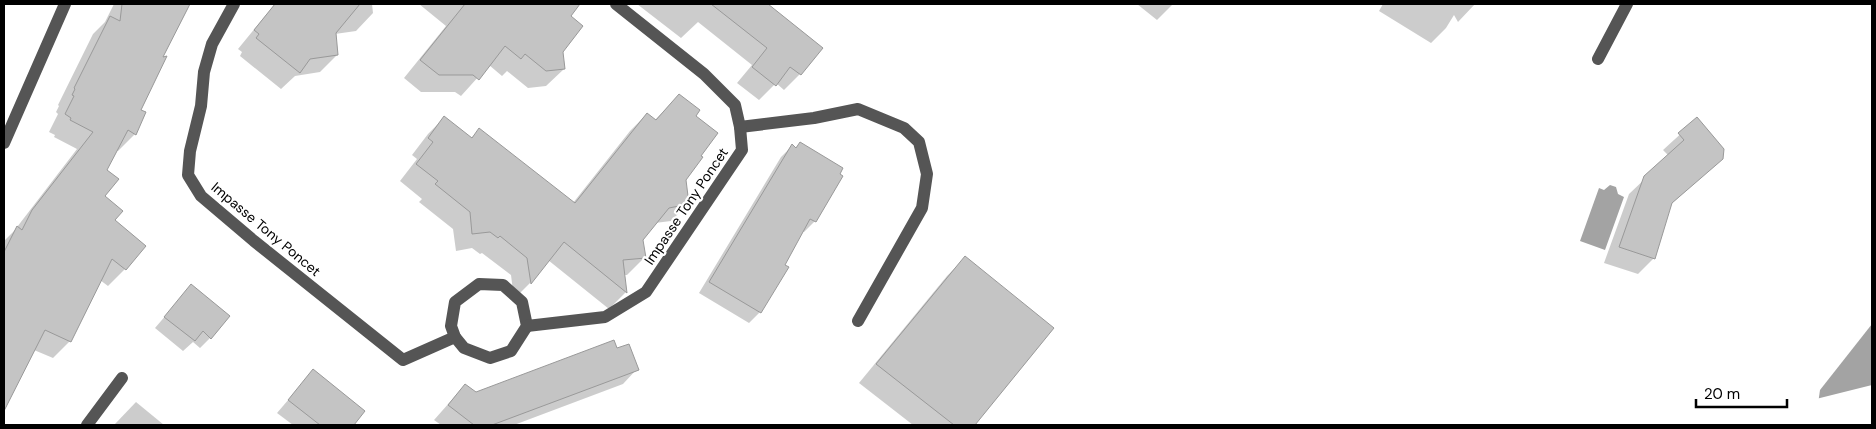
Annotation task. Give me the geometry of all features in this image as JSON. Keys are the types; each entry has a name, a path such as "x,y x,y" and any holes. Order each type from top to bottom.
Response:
{"street":[{"path":"4,143 65,4"},
{"name":"Impasse Tony Poncet","path":"234,4 212,44 204,72 201,106 190,151 188,175 201,196 254,241 403,360 455,337"},
{"name":"Impasse Tony Poncet","path":"527,326 604,317 646,292 742,150 740,127 735,105 704,74 616,4"},
{"path":"1598,58 1627,4"},
{"path":"740,127 814,118 858,109 904,128 919,142 928,174 922,208 858,321"},
{"path":"478,284 503,285 522,302 527,326 511,351 490,358 464,348 455,337 451,326 455,302 478,284"},
{"path":"87,425 122,378"}],"shaded area":[{"path":"1610,185 1616,187 1618,194 1624,197 1605,250 1580,241 1599,188 1604,190"},
{"path":"1872,324 1872,391 1815,425 1820,390"}],"pier":[{"path":"1872,385 1872,395 1860,425 1813,425 1816,399"}],"building":[{"path":"122,4 190,4 163,57 167,56 141,110 146,112 136,135 128,130 107,170 119,179 105,196 123,211 115,220 146,246 126,270 112,259 71,342 45,330 4,411 4,252 17,226 22,230 32,210 93,132 70,120 71,118 65,114 74,96 72,95 74,88 110,16 120,21"},
{"path":"275,4 360,4 336,33 338,55 310,59 300,73 256,38 259,34 254,30"},
{"path":"465,4 580,4 571,16 583,26 563,52 565,69 546,71 525,54 521,59 505,46 479,80 473,75 439,75 420,60"},
{"path":"711,4 768,4 823,48 801,75 790,67 776,86 752,67 767,48"},
{"path":"679,94 700,110 696,116 718,133 686,180 689,204 669,208 643,240 646,258 623,260 627,293 564,242 531,284 527,258 500,236 498,238 490,232 472,234 470,212 435,184 438,181 416,164 433,142 428,138 444,116 472,138 479,128 575,203 647,113 656,120"},
{"path":"1697,117 1724,149 1723,159 1672,203 1655,259 1619,247 1644,176 1684,140 1678,133"},
{"path":"800,142 843,168 840,174 843,176 816,222 810,219 785,265 789,267 761,313 709,282 792,144 796,148"},
{"path":"965,256 1054,328 975,425 954,425 876,364"},
{"path":"191,284 230,316 211,339 203,331 195,341 164,317"},
{"path":"614,340 617,348 629,344 639,370 492,425 474,425 448,405 465,384 476,392"},
{"path":"313,369 365,411 354,425 320,425 288,400"}]}
